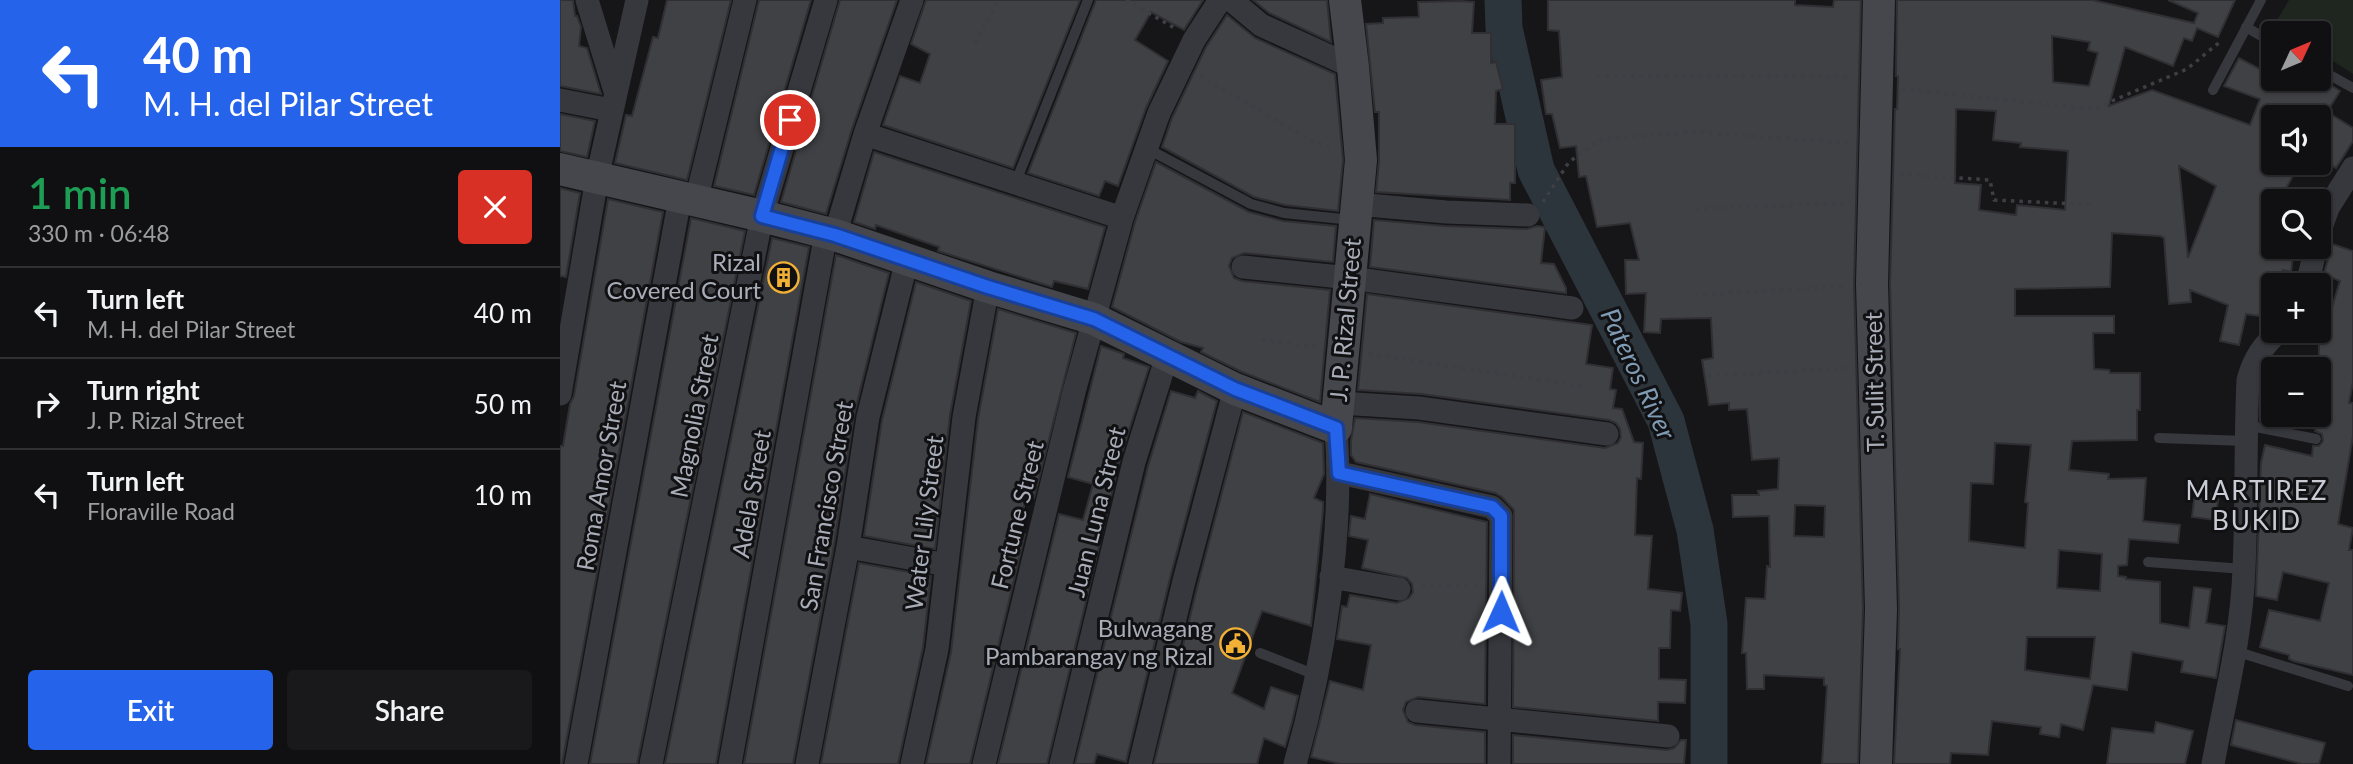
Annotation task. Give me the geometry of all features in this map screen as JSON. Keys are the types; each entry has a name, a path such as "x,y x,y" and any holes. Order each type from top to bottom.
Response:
{"street":[{"path":"587,0 613,101"},
{"path":"560,394 597,178 637,0"},
{"name":"Roma Amor Street","path":"576,764 688,200 745,0"},
{"name":"Magnolia Street","path":"651,764 762,216 826,0"},
{"name":"Adela Street","path":"730,764 830,234 912,0"},
{"name":"Fortune Street","path":"984,764 1074,392 1122,218 1159,113 1194,40 1220,0"},
{"path":"1231,0 1261,26 1353,68"},
{"name":"J. P. Rizal Street","path":"1299,763 1331,577 1339,473 1338,415 1361,160 1345,0"},
{"name":"T. Sulit Street","path":"1875,764 1881,609 1872,284 1879,0"},
{"path":"560,100 613,101"},
{"path":"865,134 1122,218"},
{"path":"2331,205 2353,168"},
{"path":"560,169 830,234 1094,319 1235,389 1338,415 1419,408 1607,434"},
{"path":"1355,212 1533,212"},
{"name":"San Francisco Street","path":"807,764 848,547 868,417 906,260"},
{"path":"1243,267 1350,278 1572,308"},
{"name":"Water Lily Street","path":"912,764 937,649 964,417 988,287"},
{"path":"2213,764 2235,651 2245,569 2248,380 2253,362 2266,343"},
{"name":"Juan Luna Street","path":"1061,764 1134,462 1167,356"},
{"path":"1140,764 1184,581 1235,389"},
{"path":"1339,473 1492,507 1501,516 1499,764"},
{"path":"848,547 947,565"},
{"path":"1331,577 1399,589"},
{"path":"1417,711 1668,736"}],"lane":[{"path":"1015,184 1088,0"},
{"path":"2213,90 2261,0"},
{"path":"2246,27 2261,36"},
{"path":"2331,76 2353,88"},
{"path":"1146,148 1251,204 1284,213 1355,212"},
{"path":"2159,438 2246,433 2316,439"},
{"path":"2148,562 2245,569"},
{"path":"2235,651 2348,686"},
{"path":"1260,653 1316,675"}],"path":[{"path":"975,43 999,0"},
{"path":"1126,0 1194,40"},
{"path":"1597,76 1876,82 2093,110 2188,69 2222,40"},
{"path":"1182,66 1311,140 1361,160"},
{"path":"1533,212 1569,162 1601,139 1694,132 1875,145"},
{"path":"1893,174 1990,180 1994,200 2095,205"},
{"path":"1696,209 1874,202"},
{"path":"1695,295 1872,284"},
{"path":"1262,340 1588,387"},
{"path":"1708,376 1873,367"},
{"path":"1422,585 1502,585"}],"shaded area":[{"path":"2289,0 2353,0 2353,74 2331,60 2331,21 2276,21"}],"building":[{"path":"560,0 573,0 575,16 581,27 579,46 587,48 601,94 560,86"},
{"path":"667,0 731,0 687,180 615,163 626,115 632,116 653,37 658,38"},
{"path":"759,0 811,0 754,195 714,186"},
{"path":"840,0 897,0 826,214 781,202"},
{"path":"926,0 1080,0 1013,168 883,125 900,76 920,83 930,54 911,44"},
{"path":"1096,0 1203,0 1184,30 1151,12 1135,40 1168,61 1146,108 1118,186 1105,181 1099,196 1028,173"},
{"path":"1253,0 1327,0 1331,42 1269,13"},
{"path":"1548,0 1795,0 1795,5 1833,7 1834,0 1861,0 1854,284 1863,609 1858,764 1822,764 1827,686 1824,685 1824,678 1764,675 1764,689 1747,689 1746,653 1742,653 1746,598 1765,599 1767,566 1770,567 1769,516 1733,517 1732,495 1759,495 1758,491 1778,489 1779,458 1752,460 1747,409 1729,410 1729,403 1709,405 1702,360 1713,358 1711,318 1661,319 1660,333 1644,332 1646,293 1626,294 1625,260 1639,260 1630,223 1597,227 1586,176 1579,177 1576,146 1560,148 1552,114 1546,114 1541,80 1562,77 1559,31 1548,30","holes":["1795,505 1825,506 1824,537 1794,536"]},
{"path":"1897,0 2092,0 2194,23 2198,13 2168,0 2235,0 2218,37 2197,28 2192,41 2184,38 2173,66 2125,47 2109,106 2152,90 2250,125 2260,99 2224,86 2239,58 2261,70 2261,91 2331,91 2331,85 2340,91 2331,106 2261,105 2261,175 2293,175 2286,189 2261,189 2261,259 2293,259 2291,272 2283,270 2282,273 2261,273 2261,316 2246,314 2239,345 2220,341 2228,305 2190,290 2191,302 2169,304 2164,238 2160,236 2112,233 2110,287 2015,289 2015,316 2114,316 2114,333 2093,333 2094,369 2109,370 2110,373 2140,373 2137,440 2072,441 2069,470 2109,474 2108,479 2146,478 2143,521 2180,525 2178,543 2129,539 2127,565 2118,566 2118,576 2160,582 2160,623 2189,628 2194,587 2211,589 2206,623 2225,626 2216,678 2181,672 2183,661 2132,652 2127,690 2093,685 2083,730 2061,724 2059,737 2040,734 2041,727 1992,721 1988,755 1951,753 1950,764 1894,764 1900,649 1890,284 1898,76","holes":["2052,36 2090,42 2088,50 2098,53 2089,86 2053,82","1956,109 1996,111 1993,140 2021,143 2020,147 2068,151 2065,210 2017,205 2016,215 1979,210 1981,185 1955,183","2179,166 2216,186 2188,258","1995,443 2031,445 2025,502 2028,503 2025,548 1969,541 1971,483 1993,484","2059,550 2102,554 2100,591 2057,588","2027,637 2095,637 2090,679 2025,670"]},
{"path":"1418,2 1474,2 1472,33 1491,33 1491,63 1496,62 1503,89 1496,91 1495,124 1515,124 1515,183 1510,183 1510,200 1376,192 1379,112 1375,112 1366,24 1383,23 1383,18 1419,17"},
{"path":"1227,15 1255,38 1335,74 1343,160 1338,211 1285,205 1254,197 1162,147 1172,118 1206,47"},
{"path":"560,114 595,121 587,157 560,151"},
{"path":"2331,114 2353,128 2353,141 2336,168 2331,165"},
{"path":"874,152 1105,227 1088,289 1054,281 1052,287 938,251 939,247 876,225 875,229 854,222"},
{"path":"1156,162 1249,212 1283,221 1336,226 1333,262 1244,253 1232,258 1229,266 1234,278 1242,281 1330,290 1320,402 1242,372 1201,352 1203,348 1181,342 1112,307 1135,222"},
{"path":"560,188 580,193 566,277 560,276"},
{"path":"608,199 663,212 560,764 560,446 563,446 570,404 574,396"},
{"path":"691,218 745,231 637,764 590,764"},
{"path":"1374,220 1445,226 1527,229 1545,227 1541,263 1554,264 1566,293 1370,267"},
{"path":"772,238 809,247 716,764 665,764"},
{"path":"2332,244 2353,251 2353,382 2349,403 2353,403 2353,436 2338,524 2353,528 2349,550 2353,550 2353,675 2293,661 2289,659 2289,655 2260,647 2269,610 2320,621 2329,583 2283,572 2277,600 2256,596 2261,463 2265,445 2312,456 2313,446 2319,446 2323,441 2322,434 2315,431 2316,427 2331,427 2331,357 2319,357 2319,343 2331,343 2331,311 2340,281 2331,277 2331,273 2324,273 2328,259 2331,259"},
{"path":"836,255 889,273 854,415 834,545 793,764 744,764"},
{"path":"916,282 971,301 950,415 935,549 864,536 882,420"},
{"path":"1367,294 1592,325 1586,364 1613,368 1610,389 1616,390 1613,408 1622,409 1634,442 1643,443 1641,479 1637,478 1635,535 1652,536 1648,589 1682,593 1680,611 1671,610 1670,648 1659,648 1659,679 1686,680 1685,703 1658,702 1658,721 1513,707 1514,510 1495,493 1356,462 1351,455 1355,418 1418,422 1605,448 1618,443 1621,437 1620,429 1616,423 1609,420 1421,394 1358,390"},
{"path":"998,309 1076,333 1034,498 1026,496 1019,533 1025,534 970,764 926,764 951,652 978,419"},
{"path":"1101,346 1124,354 1123,358 1149,367 1120,459 1047,764 998,764 1059,514 1083,520 1093,484 1068,477"},
{"path":"1171,391 1195,398 1198,391 1217,401 1170,578 1126,762 1097,754 1094,764 1075,764 1148,466"},
{"path":"1243,412 1323,443 1324,474 1314,498 1323,502 1323,510 1311,626 1262,611 1232,693 1264,709 1271,687 1298,696 1292,722 1285,747 1264,738 1257,764 1154,764 1198,584"},
{"path":"2195,492 2219,495 2215,520 2192,517"},
{"path":"1370,494 1487,522 1485,704 1418,697 1406,702 1403,710 1408,722 1415,725 1485,732 1485,764 1340,764 1311,757 1330,681 1363,690 1371,645 1337,639 1342,606 1347,607 1350,595 1397,603 1409,598 1413,592 1412,584 1407,578 1362,568 1368,540 1349,536 1351,516 1365,519"},
{"path":"859,563 931,576 923,647 898,764 821,764"},
{"path":"2236,720 2325,743 2319,764 2302,764 2231,745"},
{"path":"2156,722 2193,731 2185,764 2107,764 2112,728 2154,733"},
{"path":"1513,735 1667,750 1674,748 1681,740 1686,740 1684,764 1513,764"}],"waterway":[{"name":"Pateros River","path":"1503,0 1504,28 1536,170 1666,421 1695,530 1709,624 1709,764"}],"place":[{"name":"Rizal Covered Court","path":"784,277"},
{"name":"Bulwagang Pambarangay ng Rizal","path":"1236,643"}],"district":[{"name":"MARTIREZ BUKID","path":"2257,506"}],"route":[{"path":"790,120 762,216 835,235 988,287 1094,319 1235,389 1336,428 1339,473 1492,507 1501,516 1501,612"}]}
